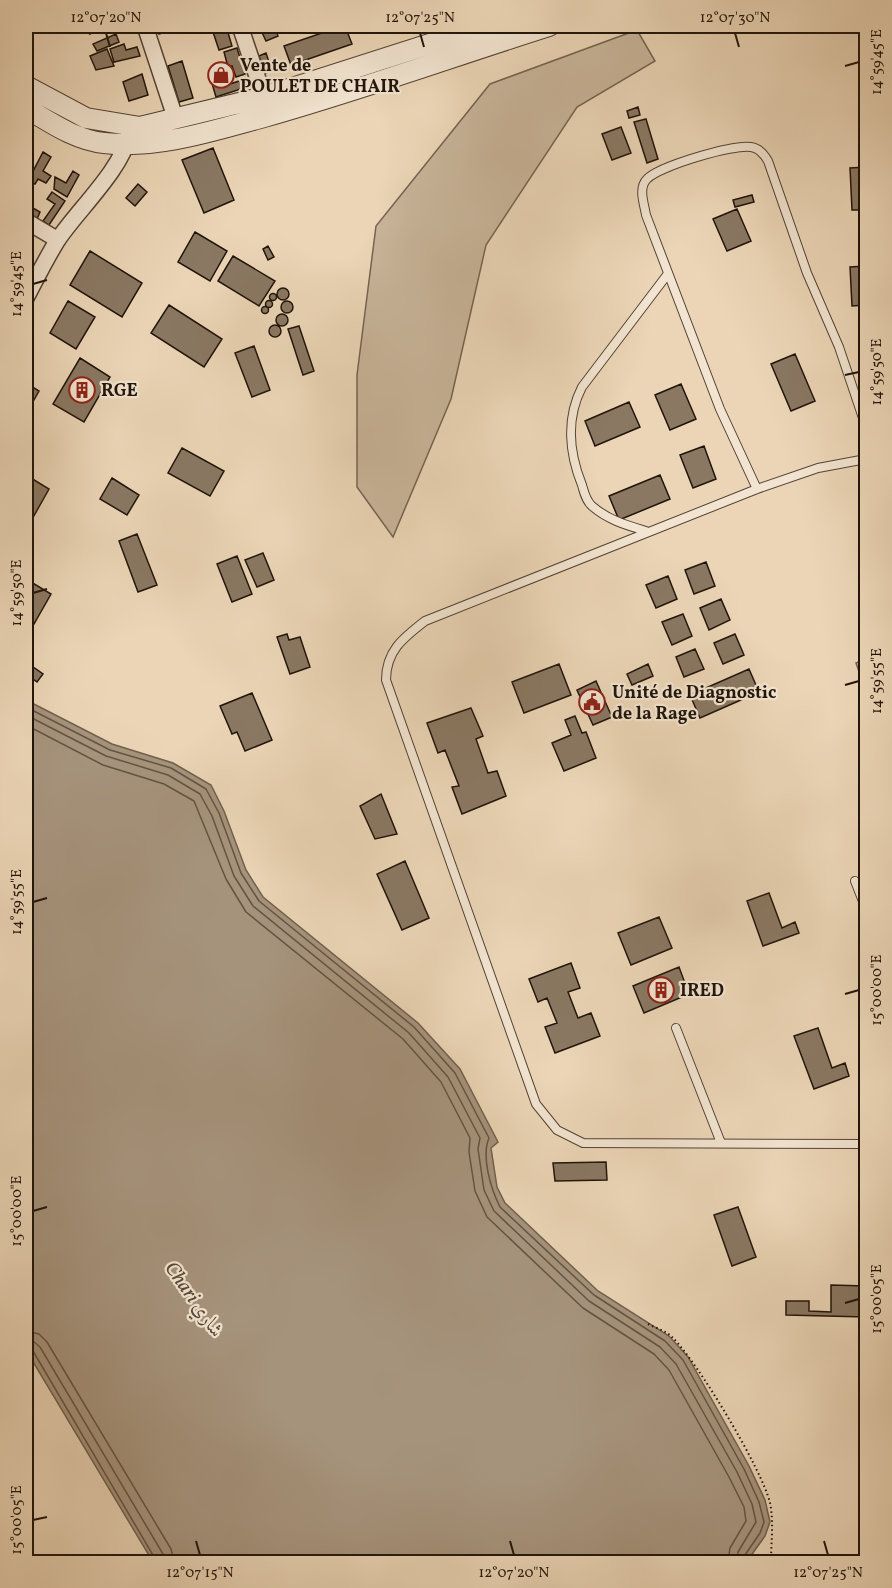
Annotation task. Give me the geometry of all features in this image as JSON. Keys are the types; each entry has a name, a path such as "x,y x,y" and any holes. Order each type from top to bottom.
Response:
{"street":[{"path":"145,26 176,120"},
{"path":"240,26 264,97"},
{"path":"26,86 86,118 128,135 264,97 486,26"},
{"path":"26,108 82,139 128,135 195,136 318,102 447,40 549,26"},
{"path":"26,298 58,240 106,178 128,135"},
{"path":"26,221 58,240"}],"lane":[{"path":"757,489 720,409 667,275 646,214 641,191 647,179 675,165 730,150 750,147 761,151 768,161 807,273 840,347 867,427"},
{"path":"646,531 609,519 589,504 574,467 570,438 575,400 582,387 667,275"},
{"path":"867,459 818,468 757,489 646,531 425,621 395,648 386,662 386,680 537,1104 557,1130 583,1143 867,1144"},
{"path":"855,881 867,909"},
{"path":"676,1028 721,1143"}],"path":[{"path":"648,1324 670,1335 690,1358 756,1468 769,1500 773,1520 771,1563"}],"shaded area":[{"path":"637,30 655,61 577,107 486,245 451,399 393,537 357,487 357,375 376,226 490,84"},
{"path":"866,659 866,692 856,663"}],"water":[{"name":"Chari شاري","path":"26,700 112,744 173,763 211,785 224,811 246,870 263,897 418,1023 460,1069 498,1142 491,1148 497,1187 505,1203 598,1291 669,1336 688,1357 749,1466 765,1500 770,1522 765,1536 750,1557 751,1562 153,1562 26,1350"}],"building":[{"path":"77,26 101,26 90,34"},
{"path":"157,26 184,26 159,34"},
{"path":"226,26 232,46 219,50 212,29"},
{"path":"259,26 274,26 278,36 266,41"},
{"path":"345,26 352,44 291,65 284,46"},
{"path":"116,34 119,42 97,51 93,44"},
{"path":"124,44 126,50 137,47 140,56 114,62 110,49"},
{"path":"237,48 245,74 236,77 232,66 228,67 224,52"},
{"path":"107,49 114,66 96,70 90,56"},
{"path":"266,53 272,71 265,73 259,56"},
{"path":"182,61 193,98 179,102 168,66"},
{"path":"142,74 148,95 129,101 123,82"},
{"path":"227,75 230,84 245,79 247,87 216,97 211,80"},
{"path":"638,107 640,115 629,118 627,111"},
{"path":"646,119 658,159 647,163 634,122"},
{"path":"621,127 631,153 612,160 602,134"},
{"path":"213,148 234,200 204,213 182,160"},
{"path":"43,152 51,157 43,171 51,176 46,183 38,179 35,184 28,181"},
{"path":"866,167 866,210 852,210 850,168"},
{"path":"26,168 32,171 26,186"},
{"path":"73,171 79,175 67,197 54,189 55,177 66,183"},
{"path":"138,184 147,192 135,206 126,198"},
{"path":"52,192 65,201 49,225 43,221 55,204 47,199"},
{"path":"752,195 754,202 735,207 733,200"},
{"path":"26,204 40,212 37,219 26,212"},
{"path":"737,209 751,241 727,251 713,219"},
{"path":"195,232 227,251 210,281 178,262"},
{"path":"268,246 274,257 268,260 263,249"},
{"path":"90,251 142,283 122,317 70,285"},
{"path":"233,256 275,281 259,306 218,281"},
{"path":"866,266 866,305 852,306 850,267"},
{"path":"283,288 289,294 283,300 277,294"},
{"path":"273,294 276,297 273,300 270,297"},
{"path":"68,301 95,317 76,349 50,333"},
{"path":"269,301 272,304 269,307 266,304"},
{"path":"287,301 293,307 287,313 281,307"},
{"path":"169,305 222,339 204,367 151,333"},
{"path":"265,307 268,310 265,313 262,310"},
{"path":"282,314 288,320 282,326 276,320"},
{"path":"275,325 281,331 275,337 269,331"},
{"path":"299,326 314,371 303,375 288,329"},
{"path":"254,346 270,390 252,397 235,353"},
{"path":"795,354 815,401 791,411 771,364"},
{"name":"RGE","path":"80,358 110,377 84,422 53,404"},
{"path":"26,383 39,391 26,414"},
{"path":"681,384 696,419 670,430 655,395"},
{"path":"629,402 640,427 595,446 585,421"},
{"path":"704,446 716,479 693,488 680,455"},
{"path":"182,448 224,471 210,496 168,473"},
{"path":"26,475 49,489 26,530"},
{"path":"660,475 670,499 619,520 609,496"},
{"path":"112,478 139,495 127,515 100,499"},
{"path":"137,534 157,585 138,592 119,541"},
{"path":"263,553 274,580 257,587 245,560"},
{"path":"237,556 252,594 232,602 217,564"},
{"path":"706,562 715,586 694,594 685,570"},
{"path":"668,576 677,599 656,608 646,585"},
{"path":"26,579 51,594 34,624 26,619"},
{"path":"721,599 730,620 709,630 700,608"},
{"path":"683,614 692,636 672,645 662,622"},
{"path":"287,634 289,640 300,637 310,667 290,674 277,637"},
{"path":"735,634 744,655 723,664 714,643"},
{"path":"695,649 704,669 684,677 676,657"},
{"path":"26,662 43,674 37,682 26,674"},
{"path":"559,664 571,695 524,713 512,682"},
{"path":"648,664 653,676 632,685 627,674"},
{"path":"749,669 759,692 700,718 690,695"},
{"path":"596,681 612,717 593,725 577,690"},
{"path":"252,693 272,740 245,751 237,732 232,734 220,706"},
{"path":"471,708 483,736 476,739 488,773 497,771 506,796 462,814 452,787 459,786 445,750 438,753 427,723"},
{"path":"575,716 582,733 586,732 596,758 564,771 552,743 571,735 565,720"},
{"path":"381,794 397,834 375,839 360,806"},
{"path":"405,861 429,918 402,930 377,874"},
{"path":"769,893 782,928 795,922 799,933 763,946 747,901"},
{"path":"659,917 672,948 631,965 618,933"},
{"path":"571,963 580,988 568,992 578,1018 591,1013 600,1036 555,1053 545,1027 557,1023 547,998 538,1002 529,979"},
{"name":"IRED","path":"679,967 689,994 644,1013 633,986"},
{"path":"818,1028 832,1068 845,1063 849,1076 814,1089 794,1036"},
{"path":"606,1162 607,1180 555,1181 553,1163"},
{"path":"864,1171 866,1171 866,1253 863,1253"},
{"path":"738,1207 756,1257 732,1266 714,1215"},
{"path":"831,1285 866,1286 866,1317 786,1315 786,1301 809,1301 809,1311 831,1312"}],"place":[{"name":"Vente de POULET DE CHAIR","path":"221,75"},
{"name":"RGE","path":"82,390"},
{"name":"Unité de Diagnostic de la Rage","path":"592,702"},
{"name":"IRED","path":"661,990"}]}
